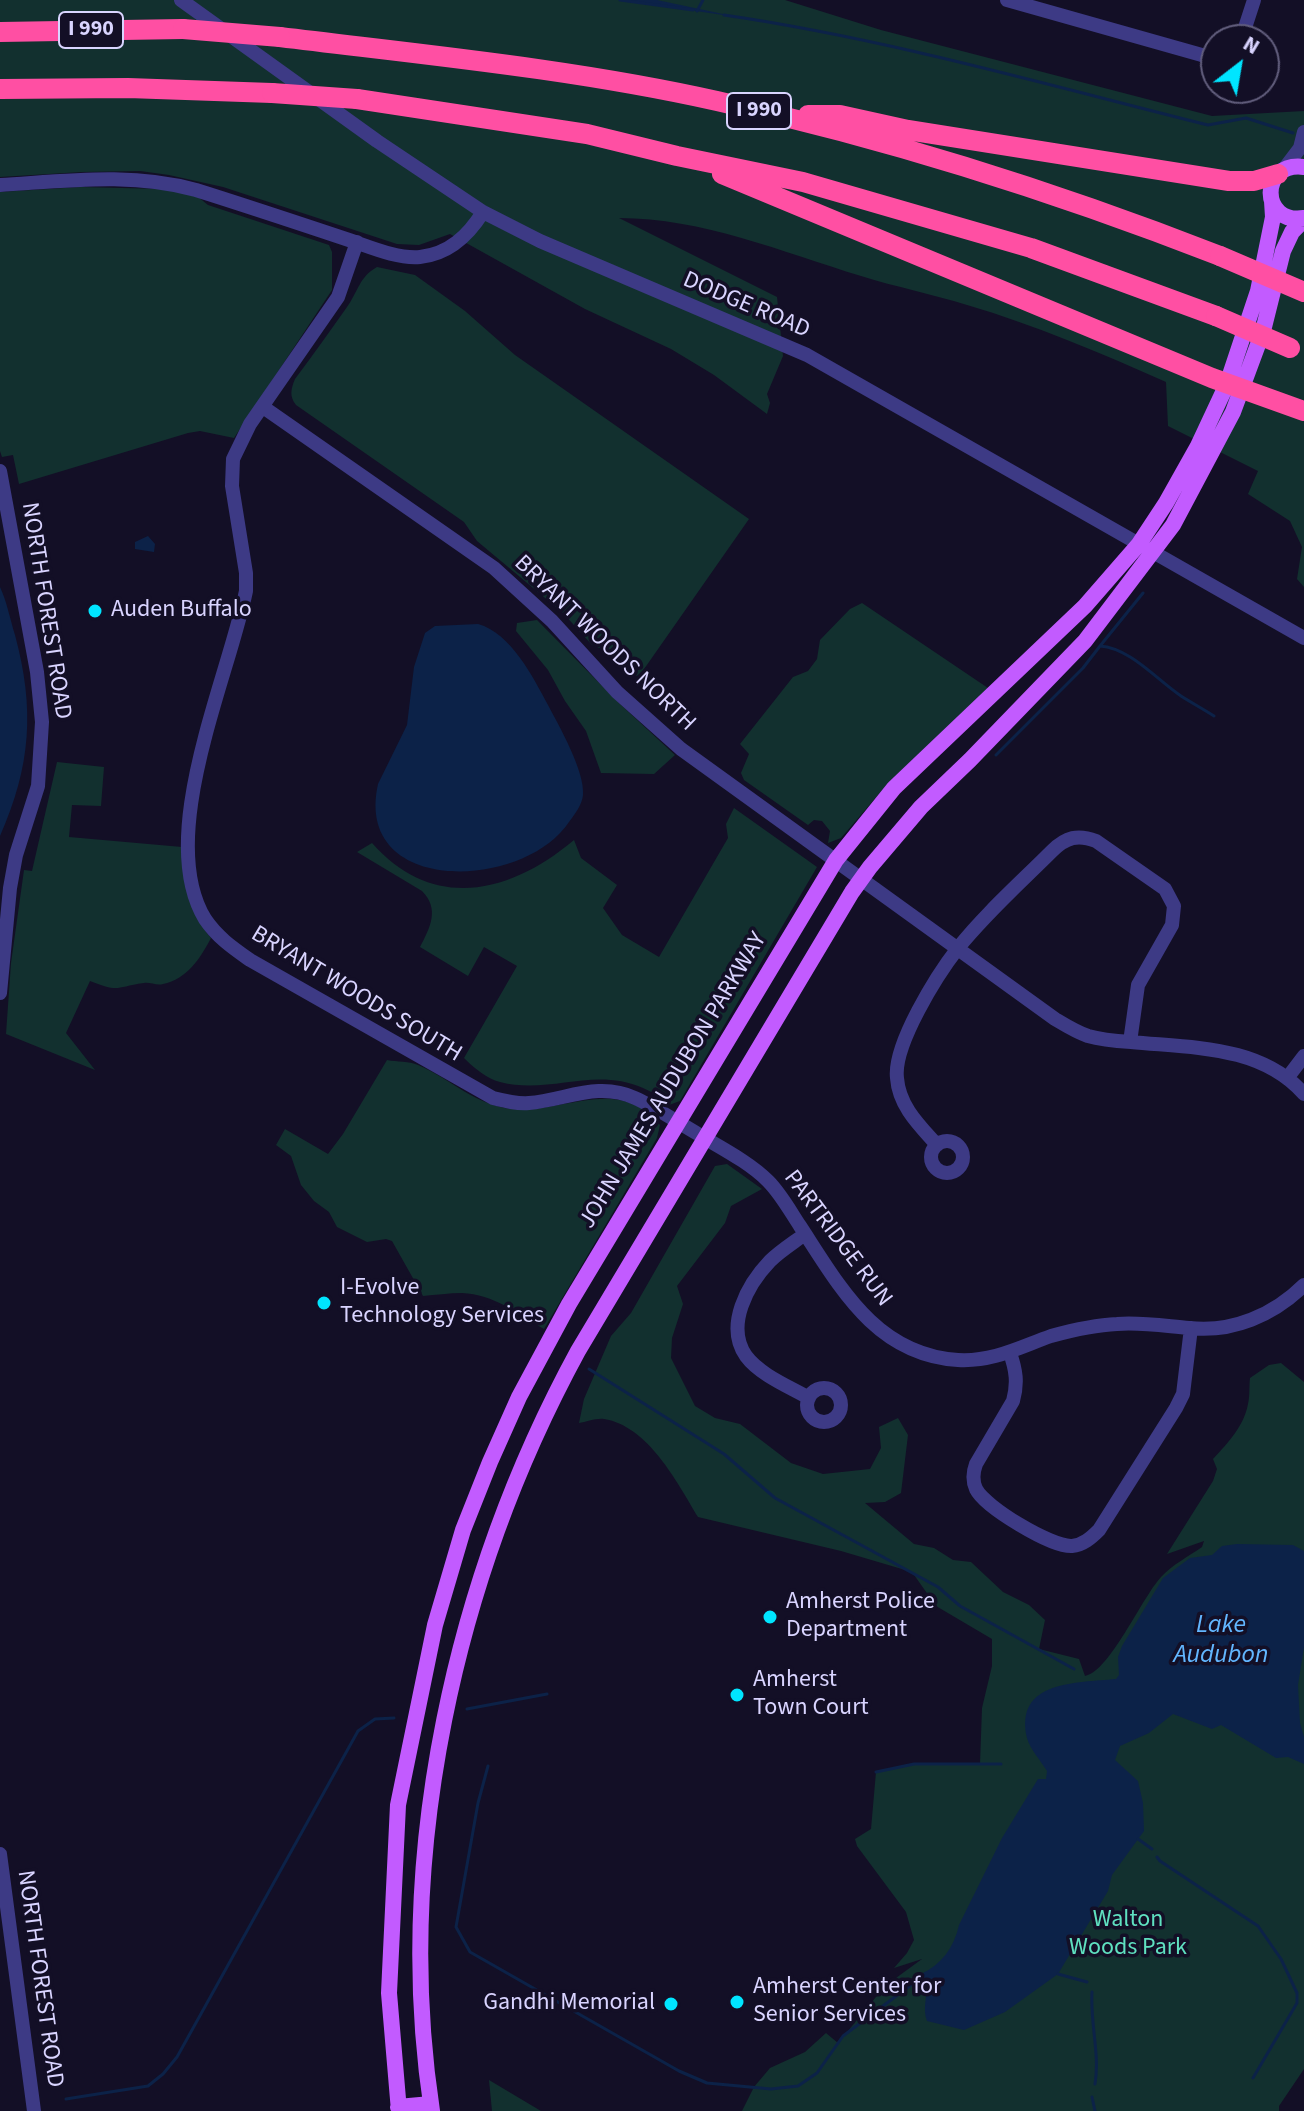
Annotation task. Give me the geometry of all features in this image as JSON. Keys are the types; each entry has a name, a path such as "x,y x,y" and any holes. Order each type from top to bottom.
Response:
{"highway":[{"name":"I 990","path":"0,32 183,29 280,37 548,71 716,100 887,143 1024,185 1118,216 1304,292"},
{"path":"0,89 128,88 357,99 587,134 803,182 1031,248 1216,316 1297,351"},
{"path":"772,114 840,115 908,130 1229,181 1254,181 1281,172"},
{"path":"677,156 1235,387 1304,411"}],"main road":[{"path":"1281,172 1292,166 1304,167"},
{"name":"JOHN JAMES AUDUBON PARKWAY","path":"432,2107 421,1956 422,1909 435,1776 451,1688 477,1589 510,1496 546,1412 578,1351 861,879 921,807 1085,641 1154,553 1203,471 1235,387 1271,233 1272,183 1281,172"},
{"path":"1272,201 1283,215 1291,219 1304,219"},
{"name":"JOHN JAMES AUDUBON PARKWAY","path":"398,2109 389,1993 398,1805 428,1656 449,1572 490,1462 519,1397 569,1304 836,860 894,788 1066,626 1139,544 1235,387 1263,331 1283,251 1292,232 1304,219"},
{"path":"519,1397 546,1412"},
{"path":"398,2109 432,2107"}],"street":[{"name":"DODGE ROAD","path":"181,0 403,159 483,212 540,241 807,355 1304,638"},
{"path":"1007,0 1053,6 1200,54"},
{"path":"1246,24 1254,0"},
{"path":"1281,172 1300,148 1304,132"},
{"path":"0,185 110,179 167,183 399,255 427,256 446,250 473,228 483,212"},
{"name":"BRYANT WOODS SOUTH","path":"357,242 338,297 241,439 232,464 232,486 246,591 206,737 191,810 189,876 195,899 221,939 250,960 481,1094 524,1103 589,1090 614,1091 634,1097 704,1138"},
{"name":"BRYANT WOODS NORTH","path":"263,407 494,568 669,740 861,879"},
{"name":"NORTH FOREST ROAD","path":"0,471 37,672 42,722 36,794 19,844 10,888 0,993"},
{"path":"937,1145 907,1110 901,1098 896,1067 902,1042 958,948 1060,843 1078,837 1096,841 1165,889 1174,906 1172,925 1138,985 1130,1042"},
{"path":"861,879 1075,1031 1097,1038 1235,1054 1267,1065 1288,1077 1304,1094"},
{"path":"1288,1077 1304,1056"},
{"name":"PARTRIDGE RUN","path":"704,1138 760,1174 779,1195 861,1314 896,1342 929,1355 959,1360 1010,1353 1049,1337 1097,1326 1138,1323 1191,1328 1231,1326 1254,1319 1288,1300 1304,1285"},
{"path":"805,1234 768,1263 742,1304 736,1325 739,1342 752,1363 809,1398"},
{"path":"1010,1353 1017,1390 976,1464 973,1473 975,1487 988,1504 1010,1518 1052,1542 1072,1546 1081,1544 1099,1530 1176,1408 1183,1394 1191,1328"},
{"name":"NORTH FOREST ROAD","path":"0,1854 34,2111"}],"green space":[{"path":"0,0 785,0 881,30 1212,116 1304,111 1304,587 1297,579 1302,547 1290,521 1248,494 1258,471 1168,426 1166,382 1068,340 954,301 711,230 619,218 777,297 783,356 767,394 770,403 767,414 714,375 671,349 585,309 450,234 419,245 397,244 223,187 140,171 0,177"},
{"path":"81,187 164,189 197,196 208,205 329,245 332,252 332,290 234,438 200,431 188,433 19,484 13,455 2,457 0,451 0,192"},
{"path":"377,267 415,275 465,311 515,355 749,519 637,676 629,675 602,649 592,645 563,613 477,541 464,522 296,405 292,399 295,379 347,307 362,280"},
{"path":"862,603 988,688 890,781 841,838 828,843 830,831 822,821 814,820 808,825 744,780 741,773 749,754 740,744 793,677 808,671 817,659 820,640 850,609"},
{"path":"537,620 675,755 654,774 601,773 586,731 548,670 516,631 517,623"},
{"path":"57,762 104,767 101,806 72,805 69,837 182,847 188,896 211,938 192,967 172,981 117,988 90,981 66,1033 95,1070 6,1034 11,963 24,870 32,871"},
{"path":"734,808 817,867 680,1101 669,1105 654,1093 625,1082 589,1080 518,1085 495,1080 476,1069 464,1058 517,966 484,947 468,976 420,947 432,919 427,898 422,891 357,852 372,843 396,865 421,880 447,887 473,888 499,883 525,873 574,840 581,858 617,885 603,908 622,935 659,957 728,838 726,824"},
{"path":"387,1060 418,1065 475,1097 500,1107 532,1109 608,1099 644,1110 660,1125 657,1138 544,1329 505,1306 473,1294 423,1296 392,1241 367,1242 337,1227 329,1212 314,1201 301,1185 291,1156 276,1145 285,1129 328,1154"},
{"name":"Walton Woods Park","path":"727,1164 762,1189 731,1206 725,1223 677,1286 683,1304 672,1338 671,1358 695,1406 715,1418 740,1424 791,1463 823,1474 870,1469 881,1448 879,1427 898,1418 908,1435 901,1493 885,1502 865,1503 914,1544 934,1548 953,1560 971,1562 1003,1592 1029,1605 1045,1620 1039,1649 1079,1659 1085,1676 1105,1662 1161,1577 1202,1547 1204,1541 1167,1554 1213,1481 1217,1469 1213,1459 1243,1420 1249,1401 1250,1378 1269,1365 1281,1363 1304,1382 1304,2069 1279,2106 1279,2111 742,2111 754,2087 770,2068 805,2052 826,2033 838,2043 885,1986 922,1959 894,1968 914,1940 906,1912 855,1839 871,1829 876,1772 914,1764 980,1764 982,1708 992,1666 992,1639 936,1606 912,1572 841,1551 698,1517 660,1458 634,1432 604,1419 579,1423 584,1399 611,1336 631,1313 715,1166"},
{"path":"489,2080 541,2111 492,2111"}],"water":[{"path":"620,0 657,0 737,17"},
{"path":"148,536 155,544 154,552 135,549 135,542"},
{"path":"0,587 21,662 27,737 18,785 0,836"},
{"path":"478,624 490,629 511,646 528,669 570,749 580,774 583,795 571,819 547,845 516,861 482,870 447,871 415,863 391,847 377,821 378,784 407,725 414,667 425,633 435,626"},
{"name":"Lake Audubon","path":"1293,1545 1304,1551 1304,1647 1298,1685 1304,1764 1288,1757 1276,1758 1221,1725 1212,1729 1173,1714 1149,1733 1120,1746 1115,1760 1138,1781 1144,1831 1112,1875 1108,1891 1058,1974 1005,2012 964,2030 927,2021 926,1983 919,1979 921,1974 935,1966 950,1948 1002,1838 1038,1779 1046,1779 1047,1771 1027,1738 1025,1719 1030,1705 1039,1695 1052,1688 1116,1679 1122,1646 1163,1578 1190,1558 1212,1555 1222,1546"}],"waterway":[{"path":"620,0 693,10"},
{"path":"697,11 703,0"},
{"path":"724,15 907,50 1208,125 1246,118 1293,133"},
{"path":"1100,646 1143,593"},
{"path":"996,755 1083,668 1100,646 1132,658 1181,696 1214,716"},
{"path":"589,1369 724,1454 775,1498 938,1587 960,1606 1074,1669"},
{"path":"467,1709 547,1694"},
{"path":"66,2099 148,2086 163,2074 177,2057 358,1731 375,1719 394,1718"},
{"path":"876,1772 914,1764 1001,1764"},
{"path":"488,1766 478,1803 456,1927 470,1952 679,2071 707,2083 771,2089 798,2086 817,2073 843,2036 919,1979"},
{"path":"1138,1839 1152,1849"},
{"path":"1157,1857 1258,1926 1281,1959 1297,1993 1297,2003 1253,2078"},
{"path":"1058,1974 1087,1982"},
{"path":"1092,1992 1095,2084"},
{"path":"1092,2097 1095,2111"}],"place":[{"name":"Auden Buffalo","path":"95,611"},
{"name":"I-Evolve Technology Services","path":"324,1303"},
{"name":"Amherst Police Department","path":"770,1617"},
{"name":"Amherst Town Court","path":"737,1695"},
{"name":"Amherst Center for Senior Services","path":"737,2002"},
{"name":"Gandhi Memorial","path":"671,2004"}]}
